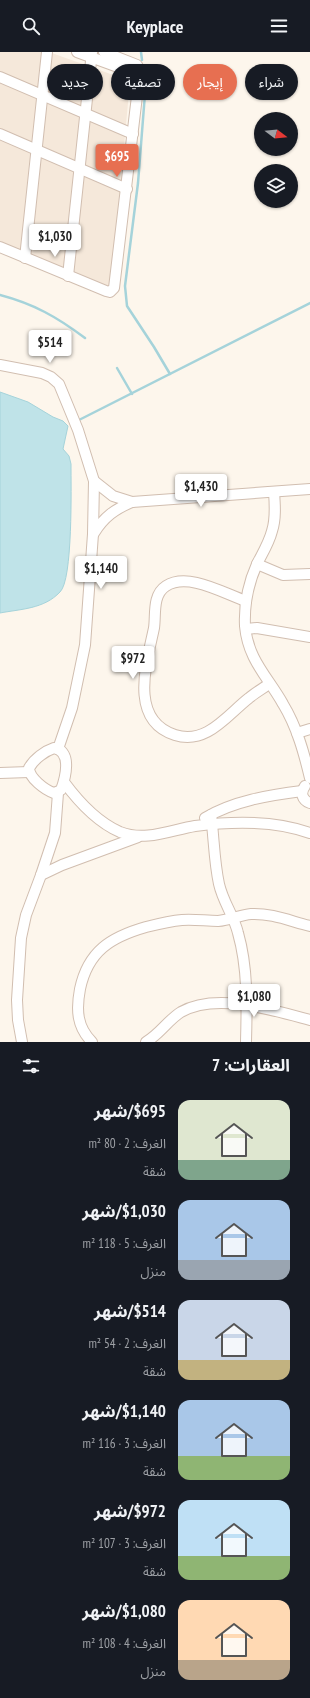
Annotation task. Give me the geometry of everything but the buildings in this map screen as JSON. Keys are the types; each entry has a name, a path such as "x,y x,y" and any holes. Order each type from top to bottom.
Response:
{"street":[{"path":"25,258 47,52"},
{"path":"77,52 92,54 116,64"},
{"path":"104,52 134,64"},
{"path":"68,276 92,54"},
{"path":"0,77 133,134"},
{"path":"0,248 68,276 106,290 113,291 116,284 137,100"},
{"path":"0,134 127,189"},
{"path":"0,365 42,373 51,377 59,384 62,388 78,430 94,481 93,534 88,623 74,702 58,749"},
{"path":"0,371 36,378 47,382 56,390 69,409"},
{"path":"94,481 113,496 132,502"},
{"path":"93,534 101,522 114,510 132,502 310,489"},
{"path":"274,492 275,505 272,531 257,564 247,592 246,629 248,645 269,684 283,703 297,734 310,778"},
{"path":"257,564 283,575 310,574"},
{"path":"246,601 188,580 171,583 161,590 157,598 154,627 145,673 144,686 146,706 152,717 165,731 182,737 201,736 216,728 248,698 269,684"},
{"path":"246,629 257,628 310,636"},
{"path":"297,734 310,729"},
{"path":"22,1042 18,1020 17,1000 21,938 26,915 42,875 57,825 58,793 64,782 66,759 64,754 58,749 50,750 31,764 29,772 30,775 46,789 54,793 58,793"},
{"path":"0,773 29,772"},
{"path":"64,782 78,799 100,820 120,832 140,836"},
{"path":"310,782 302,791 304,799 310,803"},
{"path":"42,875 62,865 140,836 194,826 257,799 302,791"},
{"path":"211,820 253,823 310,833"},
{"path":"211,820 215,859 221,892 233,918 241,946 247,1006 246,1042"},
{"path":"92,1042 81,1029 80,1024 79,995 87,968 96,954 104,946 128,933 175,921 222,921 245,915 263,914 310,926"},
{"path":"146,1042 154,1037 175,1016 189,1007 220,1003 280,1011 310,1020"}],"shaded area":[{"path":"0,52 49,52 83,64 47,64 47,100 103,100 103,71 111,74 111,100 128,100 111,289 0,243"}],"water":[{"path":"0,392 28,402 53,417 63,421 68,426 63,449 69,456 71,464 71,492 69,552 64,584 60,592 54,598 40,605 0,613"}],"waterway":[{"path":"141,52 142,60"},
{"path":"145,100 138,183 125,286 127,306 170,374"},
{"path":"0,295 45,312 85,338"},
{"path":"77,421 310,303"},
{"path":"117,368 132,394"}]}
